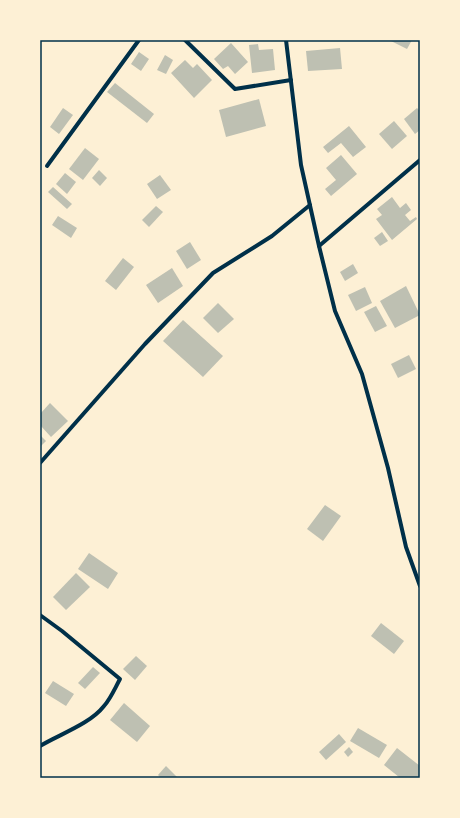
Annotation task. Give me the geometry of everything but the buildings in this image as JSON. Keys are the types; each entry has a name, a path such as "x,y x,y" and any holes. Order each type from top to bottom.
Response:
{"street":[{"path":"47,166 139,40"},
{"path":"185,40 235,89 291,80"},
{"path":"286,40 301,165 319,246 335,311 362,374 388,468 406,547 420,586"},
{"path":"319,246 420,160"},
{"path":"40,463 145,344 213,273 272,236 310,205"},
{"path":"40,615 62,631 120,679 104,706 87,721 40,746"}]}
